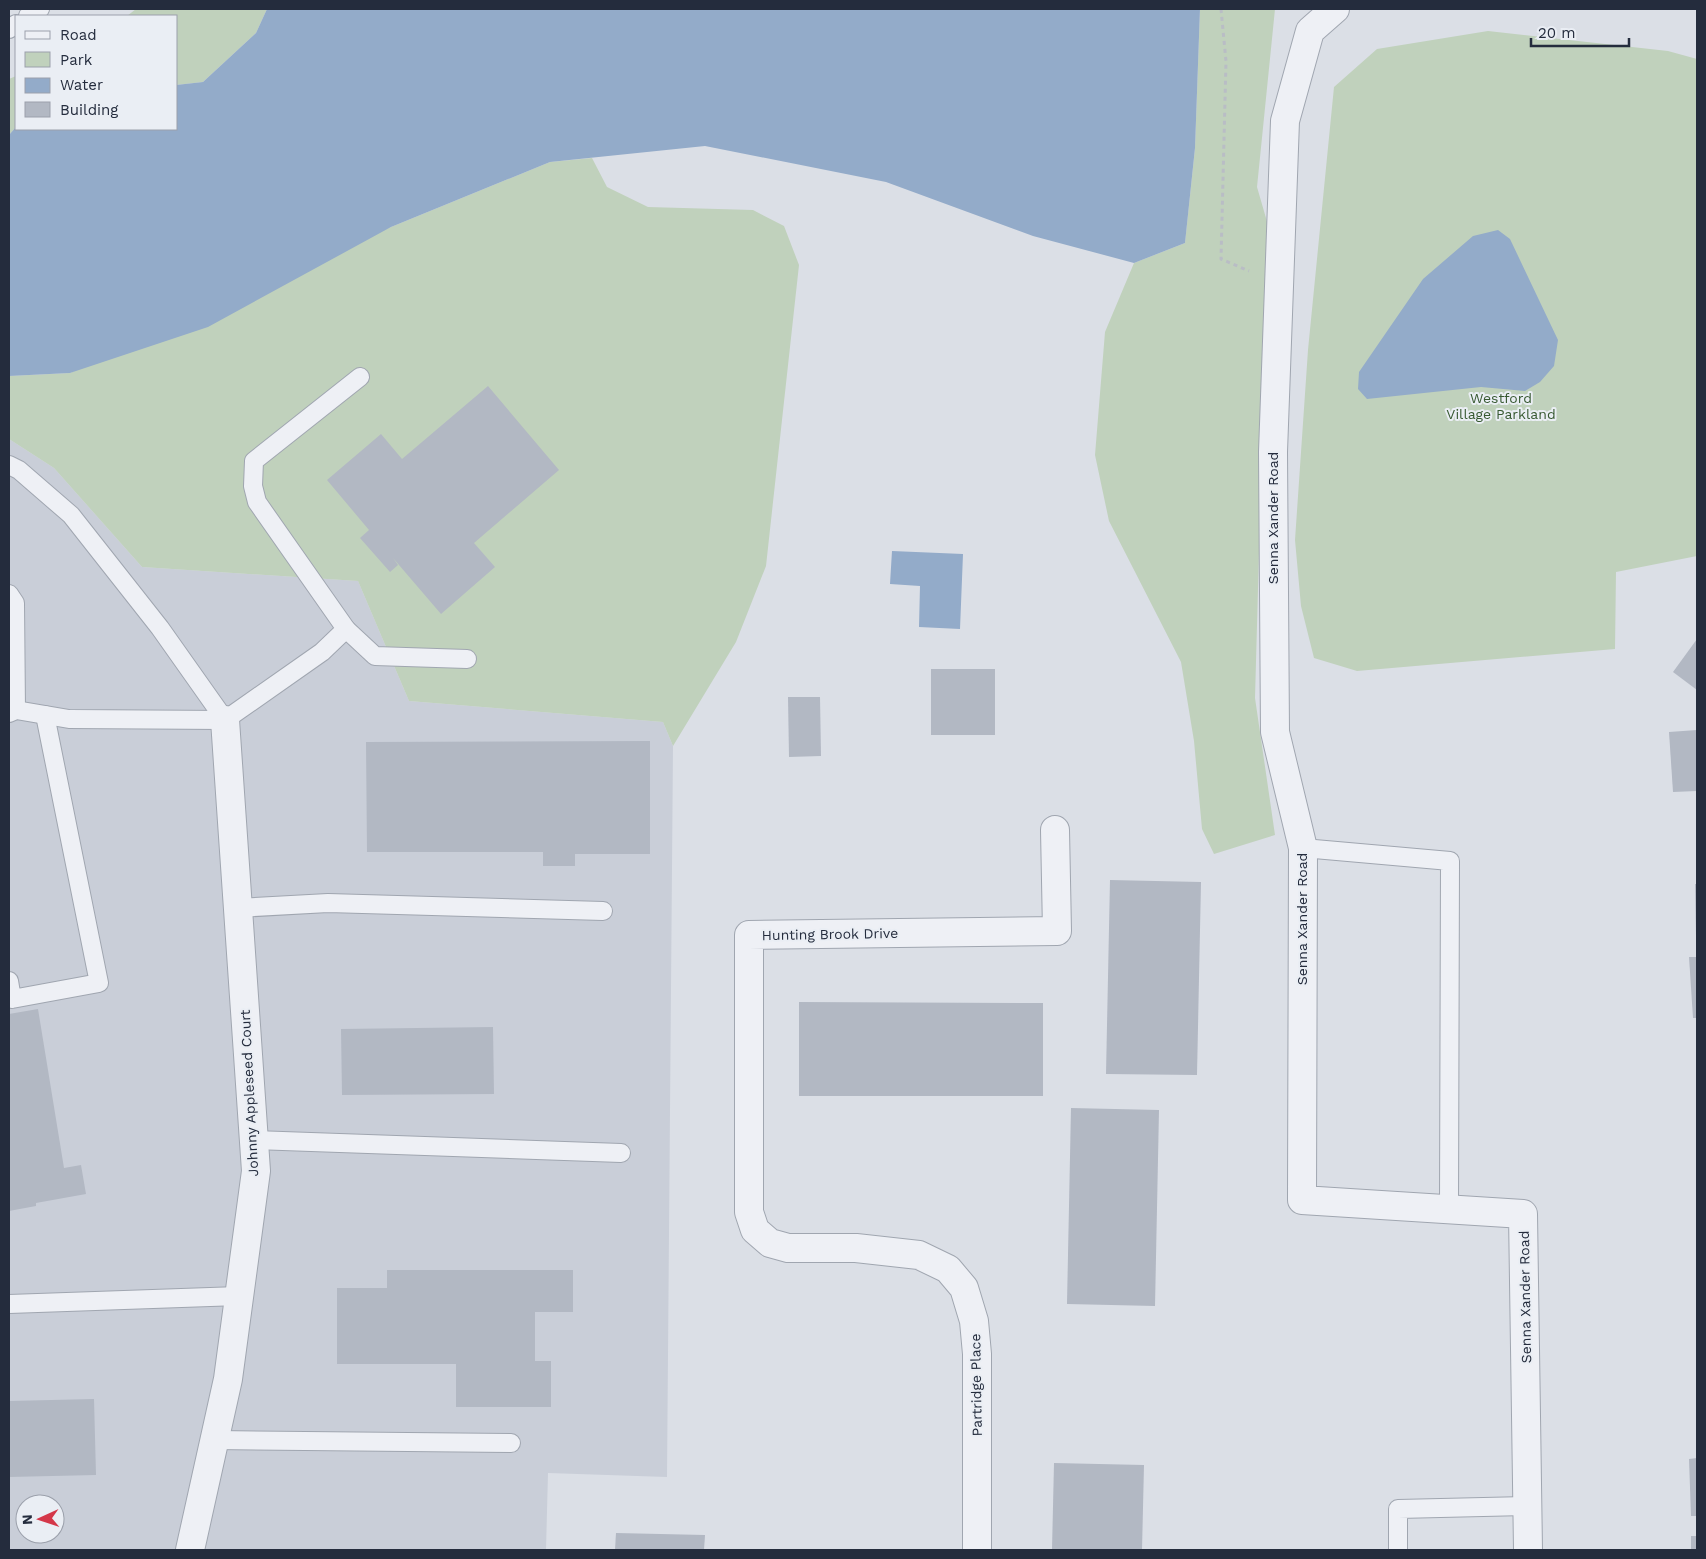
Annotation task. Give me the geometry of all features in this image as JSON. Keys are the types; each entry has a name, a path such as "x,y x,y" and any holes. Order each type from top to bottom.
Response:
{"street":[{"name":"Senna Xander Road","path":"1335,9 1310,31 1285,121 1273,452 1274,732 1303,848 1302,1200 1523,1214 1528,1550"},
{"name":"Johnny Appleseed Court","path":"190,1550 228,1379 256,1171 225,720"},
{"name":"Hunting Brook Drive","path":"748,1212 749,935 1056,931 1055,830"},
{"name":"Partridge Place","path":"748,1212 755,1230 770,1243 788,1248 856,1248 919,1255 948,1269 964,1288 974,1321 977,1354 977,1550"}],"lane":[{"path":"360,377 254,460 253,486 256,502 346,629 374,656 467,659"},
{"path":"9,465 19,470 71,515 160,628 225,720"},
{"path":"9,594 15,603 12,712 69,719 225,720 322,652 346,629"},
{"path":"9,980 12,999 99,983 45,715"},
{"path":"1303,848 1450,861 1449,1209"},
{"path":"238,908 328,903 603,911"},
{"path":"254,1140 621,1153"},
{"path":"9,1304 240,1296"},
{"path":"215,1440 511,1443"},
{"path":"1398,1550 1398,1510 1527,1506"}],"path":[{"path":"1221,9 1226,61 1221,259 1278,284"}],"shaded area":[{"path":"9,439 54,468 142,567 358,581 409,701 663,722 673,746 667,1477 548,1473 546,1550 9,1550"}],"green space":[{"path":"136,9 267,9 256,33 203,82 178,85 178,15 128,15"},
{"path":"1200,9 1275,9 1257,187 1268,225 1255,698 1275,835 1214,854 1202,829 1194,741 1181,662 1109,521 1095,455 1105,332 1134,263 1185,243 1195,148"},
{"name":"Westford Village Parkland","path":"1488,31 1668,51 1697,59 1697,556 1616,572 1615,649 1357,671 1314,658 1301,606 1295,540 1308,350 1334,87 1377,49"},
{"path":"15,76 15,128 9,135 9,79"},
{"path":"592,158 607,187 648,207 753,210 784,226 799,265 766,566 736,642 673,746 663,722 409,701 358,581 142,567 54,468 9,439 9,376 70,373 391,227 550,162"}],"water":[{"path":"267,9 1200,9 1195,148 1185,243 1134,263 1033,236 886,182 705,146 550,162 391,227 208,327 70,373 9,376 9,135 15,128 15,130 178,130 178,85 203,82 256,33"},
{"path":"1498,230 1510,239 1558,340 1554,366 1540,382 1525,391 1481,387 1367,399 1358,389 1359,372 1423,279 1473,236"},
{"path":"892,551 963,554 960,629 919,627 920,586 890,584"}],"building":[{"path":"488,386 559,470 474,543 495,567 441,614 393,558 398,565 390,572 360,538 369,530 327,480 381,434 402,459"},
{"path":"1697,639 1697,690 1673,672"},
{"path":"931,669 995,669 995,735 931,735"},
{"path":"788,697 820,697 821,756 789,757"},
{"path":"1697,730 1697,791 1673,792 1669,732"},
{"path":"650,741 650,854 575,854 575,866 543,866 543,852 367,852 366,742"},
{"path":"1110,880 1201,882 1197,1075 1106,1074"},
{"path":"1695,884 1697,884 1697,936 1696,936"},
{"path":"1689,957 1697,957 1697,1018 1693,1018"},
{"path":"799,1002 1043,1003 1043,1096 799,1096"},
{"path":"38,1009 64,1168 81,1165 86,1194 36,1203 36,1206 9,1211 9,1014"},
{"path":"493,1027 494,1094 342,1095 341,1029"},
{"path":"1071,1108 1159,1110 1155,1306 1067,1304"},
{"path":"387,1270 573,1270 573,1312 535,1312 535,1361 551,1361 551,1407 456,1407 456,1364 337,1364 337,1288 387,1288"},
{"path":"94,1399 96,1475 9,1477 9,1401"},
{"path":"1697,1458 1697,1516 1691,1516 1689,1459"},
{"path":"1054,1463 1144,1465 1142,1550 1052,1550"},
{"path":"616,1533 705,1535 704,1550 615,1550"},
{"path":"1691,1536 1697,1536 1697,1550 1691,1550"}]}
